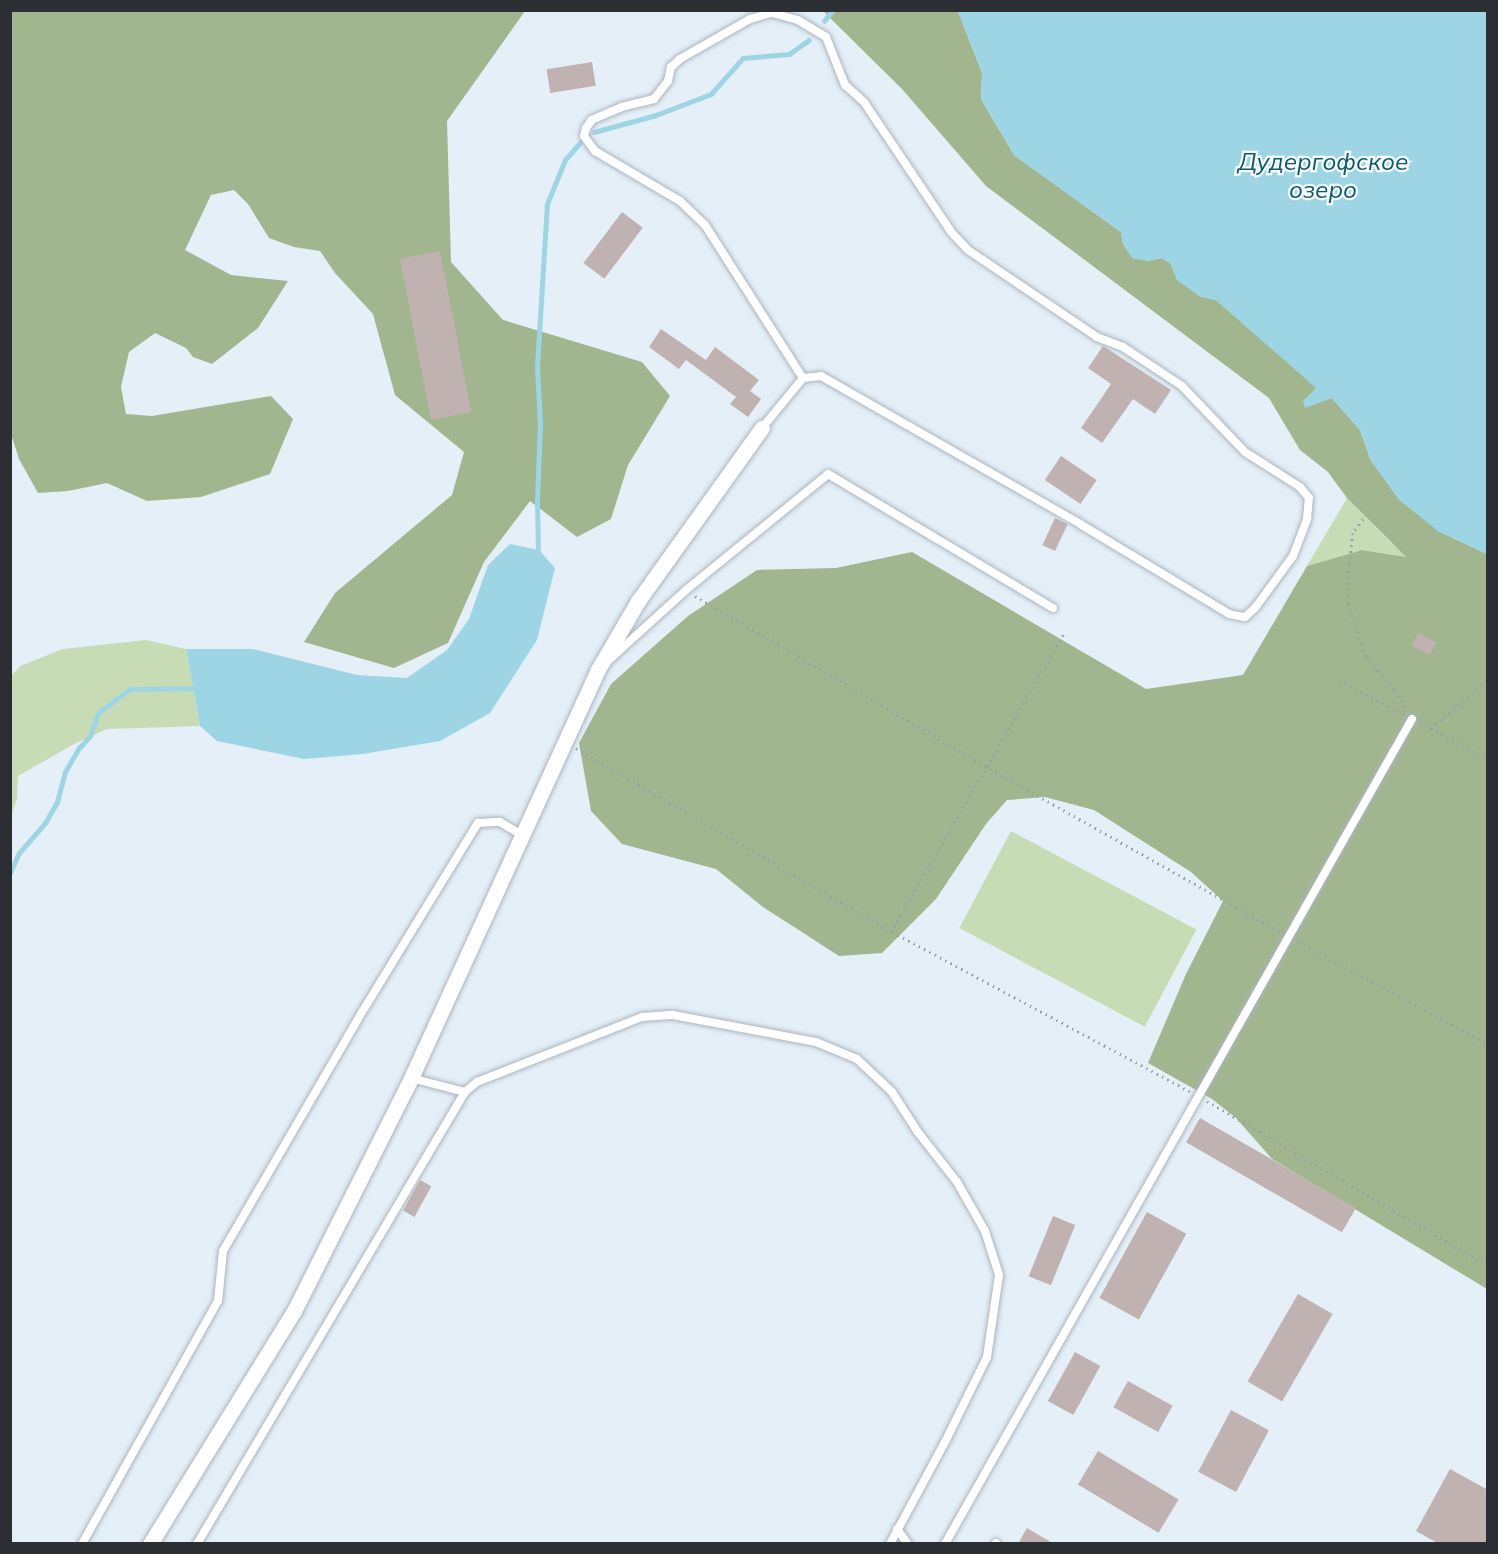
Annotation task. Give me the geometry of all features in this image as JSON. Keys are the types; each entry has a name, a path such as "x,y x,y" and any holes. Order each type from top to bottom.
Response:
{"street":[{"path":"150,1544 294,1311 411,1078 597,670 638,601 762,428"}],"lane":[{"path":"762,428 803,378 820,376 1080,524 1229,614 1245,617 1256,608 1293,556 1307,519 1309,498 1300,488 1245,452 1182,386 1123,347 1097,337 968,250 952,233 864,102 845,85 826,37 798,20 771,13 750,20 680,59 671,67 668,81 654,99 622,107 592,120 586,128 585,136 595,151 680,201 705,225 803,378"},
{"path":"597,670 686,590 828,474 1053,608"},
{"path":"945,1544 1287,936 1412,719"},
{"path":"82,1544 218,1301 223,1251 358,1017 478,823 500,822 522,835"},
{"path":"197,1544 465,1092 477,1082 642,1017 673,1015 816,1042 857,1059 892,1092 916,1131 957,1182 985,1231 999,1275 987,1357 946,1440 890,1544"},
{"path":"411,1078 465,1092"},
{"path":"897,1529 909,1544"}],"path":[{"path":"1363,519 1353,532 1348,603 1366,657 1395,690 1412,719"},
{"path":"686,590 986,767 1287,936 1488,1044"},
{"path":"891,932 1064,634"},
{"path":"1431,729 1488,679"},
{"path":"1340,680 1488,759"},
{"path":"565,741 891,932 1197,1095 1488,1266"}],"green space":[{"path":"10,11 525,11 447,121 451,262 503,320 642,362 670,396 628,465 611,519 577,537 530,501 484,562 448,643 394,668 304,642 335,593 452,495 464,452 395,395 373,314 335,273 320,251 294,247 269,238 248,204 234,190 211,195 185,250 231,275 288,281 258,328 212,364 193,357 186,348 155,333 129,352 121,387 126,414 152,416 271,396 293,419 270,474 201,497 147,501 107,483 68,491 38,493 19,459 11,434"},
{"path":"823,11 958,11 982,73 981,99 1014,155 1121,232 1123,244 1147,261 1162,258 1170,263 1199,296 1216,300 1317,388 1315,403 1332,398 1360,430 1371,461 1438,531 1487,554 1487,1289 1272,1159 1236,1118 1212,1099 1148,1063 1186,974 1223,901 1191,872 1094,810 1045,797 1007,800 986,824 936,899 882,953 839,956 763,907 716,869 622,844 591,811 579,743 611,684 688,616 757,570 836,568 912,552 1146,689 1243,675 1307,566 1362,550 1406,557 1347,498 1328,472 1300,450 1269,398 986,186 902,89"},
{"path":"1347,498 1407,557 1362,550 1307,566"},
{"path":"146,640 186,649 200,726 107,729 76,743 18,776 17,798 11,817 11,676 20,666 63,649"},
{"path":"1011,831 1196,930 1145,1027 959,928"}],"water":[{"name":"Дудергофское озеро","path":"958,11 1487,11 1487,554 1438,531 1399,500 1371,461 1360,430 1332,398 1305,408 1303,401 1316,388 1216,300 1199,296 1177,280 1170,263 1162,258 1147,261 1132,258 1123,244 1121,232 1014,155 981,99 982,73"},
{"path":"510,544 539,550 555,568 537,640 490,713 440,741 363,754 304,759 217,741 200,726 186,649 253,649 357,675 407,678 447,650 469,619 488,565"}],"building":[{"path":"592,62 596,86 550,93 547,69"},
{"path":"622,212 643,228 604,279 583,263"},
{"path":"440,251 471,412 431,420 400,259"},
{"path":"661,329 706,360 715,347 759,380 750,391 761,399 748,417 730,404 736,397 686,360 679,369 649,347"},
{"path":"1103,346 1171,390 1155,414 1133,399 1102,443 1081,428 1111,384 1088,368"},
{"path":"1061,456 1097,480 1080,504 1045,480"},
{"path":"1055,518 1068,524 1055,551 1042,545"},
{"path":"1418,633 1436,643 1430,655 1411,645"},
{"path":"1200,1118 1356,1208 1342,1232 1186,1142"},
{"path":"420,1180 431,1186 414,1217 403,1211"},
{"path":"1147,1212 1186,1234 1139,1320 1099,1298"},
{"path":"1053,1216 1075,1225 1051,1285 1029,1276"},
{"path":"1298,1294 1333,1314 1282,1401 1248,1381"},
{"path":"1075,1352 1100,1366 1073,1415 1048,1401"},
{"path":"1128,1381 1173,1406 1158,1432 1113,1407"},
{"path":"1231,1410 1269,1430 1236,1492 1198,1472"},
{"path":"1098,1451 1179,1499 1158,1533 1078,1484"},
{"path":"1450,1469 1488,1490 1488,1544 1439,1544 1416,1531"},
{"path":"1027,1528 1054,1544 1018,1544"}],"waterway":[{"path":"824,21 833,10"},
{"path":"594,132 656,115 711,94 743,58 789,54 809,40"},
{"path":"538,554 537,501 540,424 537,367 547,204 565,160 580,143"},
{"path":"10,873 19,853 45,823 57,802 65,772 79,748 90,736 98,713 130,689 198,688"}]}
